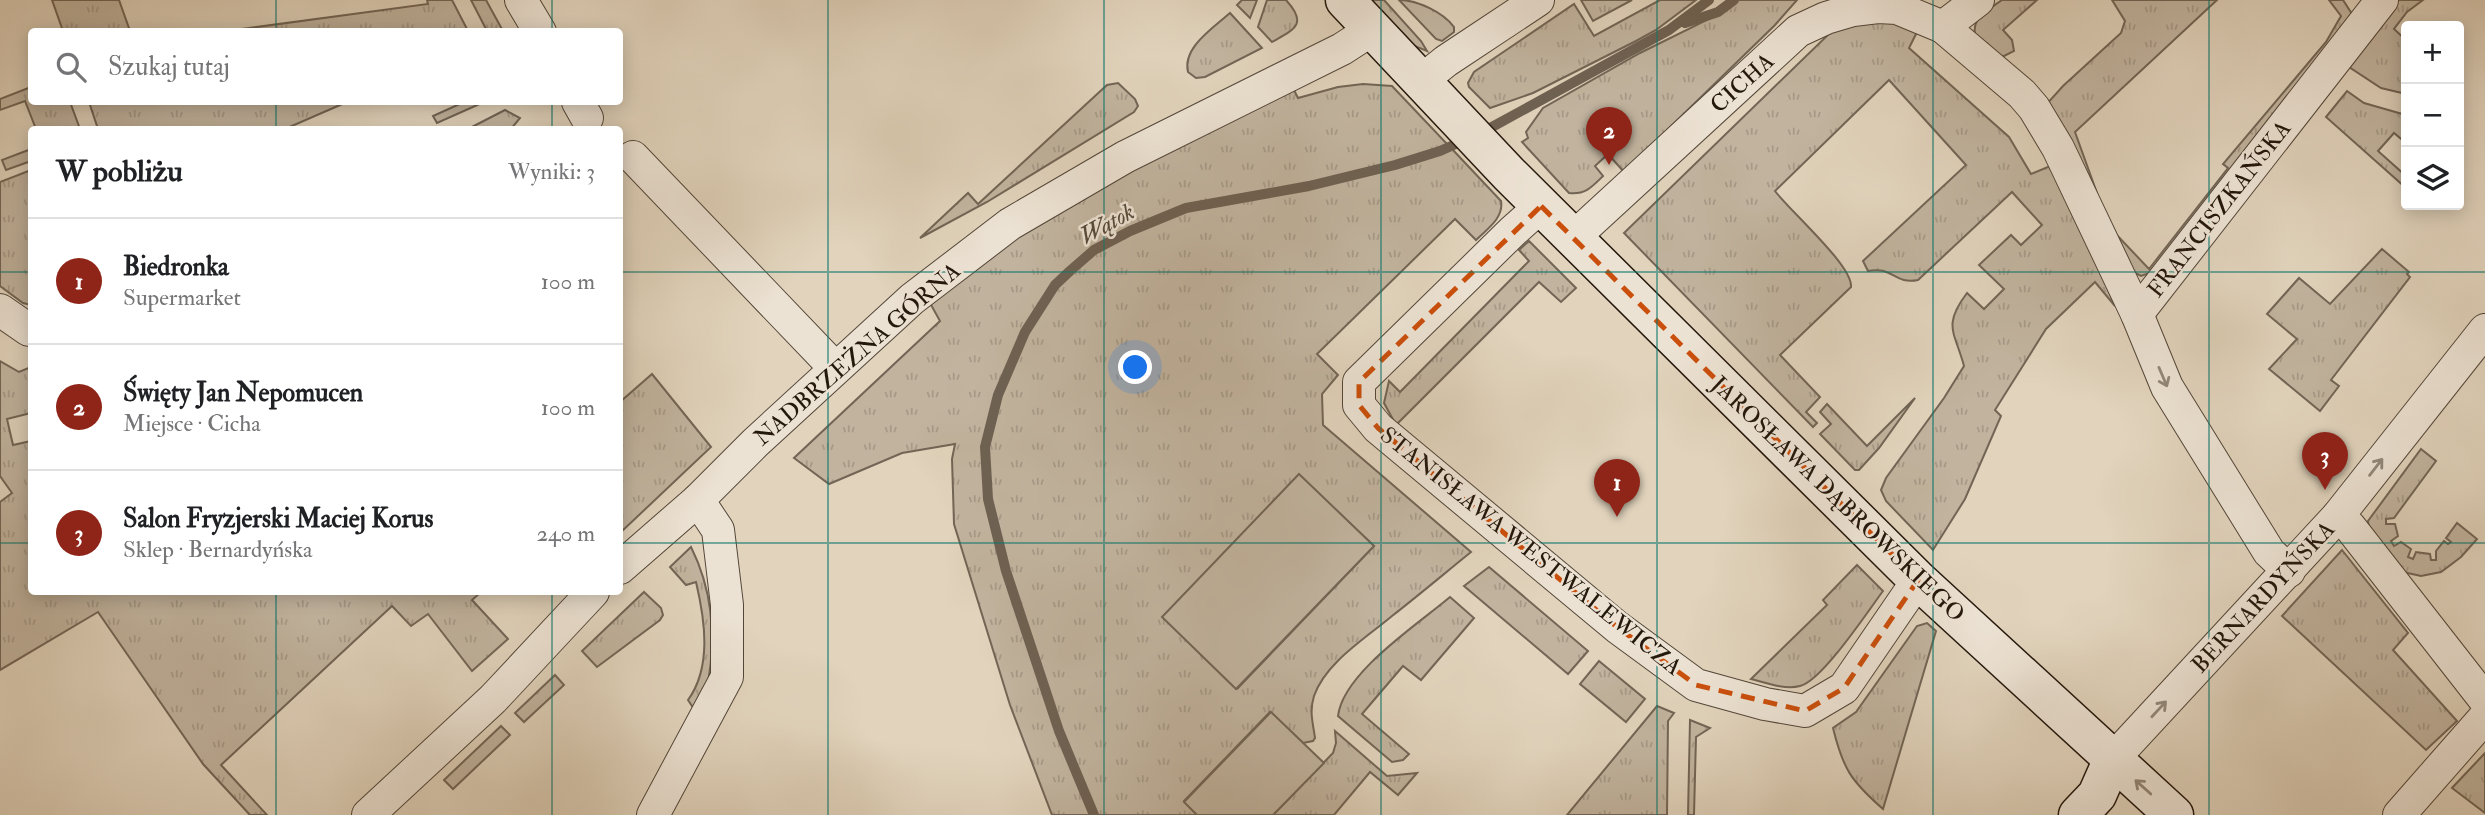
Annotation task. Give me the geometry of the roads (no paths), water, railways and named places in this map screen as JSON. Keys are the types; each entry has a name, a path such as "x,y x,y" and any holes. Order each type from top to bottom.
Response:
{"street":[{"path":"521,0 538,28"},
{"path":"1345,0 1433,94 1446,61 1538,0"},
{"path":"1943,27 1978,0"},
{"name":"FRANCISZKAŃSKA","path":"2289,571 2269,552 2167,387 2137,314 2382,0"},
{"name":"CICHA","path":"1573,238 1798,32 1826,18 1853,10 1878,6 1897,8 1943,27 2022,94 2034,108 2058,148 2137,314"},
{"name":"NADBRZEŻNA GÓRNA","path":"623,565 698,500 755,443 912,299 1010,224 1125,157 1342,49 1373,29"},
{"name":"JAROSŁAWA DĄBROWSKIEGO","path":"1433,94 1509,174 1917,580 2174,815"},
{"path":"633,157 835,368"},
{"name":"STANISŁAWA WESTWALEWICZA","path":"1541,206 1359,382 1359,405 1378,428 1617,627 1696,685 1719,692 1805,711 1844,688 1917,580"},
{"path":"0,310 28,328"},
{"name":"BERNARDYŃSKA","path":"2113,759 2337,516 2485,330"},
{"path":"653,815 727,677 727,605 718,530 698,500"},
{"path":"2337,516 2350,527 2485,700"},
{"path":"368,815 493,699 590,595"},
{"path":"2399,815 2485,717"},
{"path":"2078,815 2097,795 2113,759"}],"waterway":[{"name":"Wątok","path":"1481,133 1669,30 1709,0"},
{"name":"Wątok","path":"1685,23 1718,12 1734,0"},
{"name":"Wątok","path":"1094,815 1059,731 1006,571 988,499 985,447 998,395 1025,332 1055,285 1094,250 1130,231 1186,208 1309,186 1395,165 1440,151 1467,139"}],"place":[{"name":"Święty Jan Nepomucen","path":"1609,165"},
{"name":"Salon Fryzjerski Maciej Korus","path":"2325,490"},
{"name":"Biedronka","path":"1617,517"}]}
